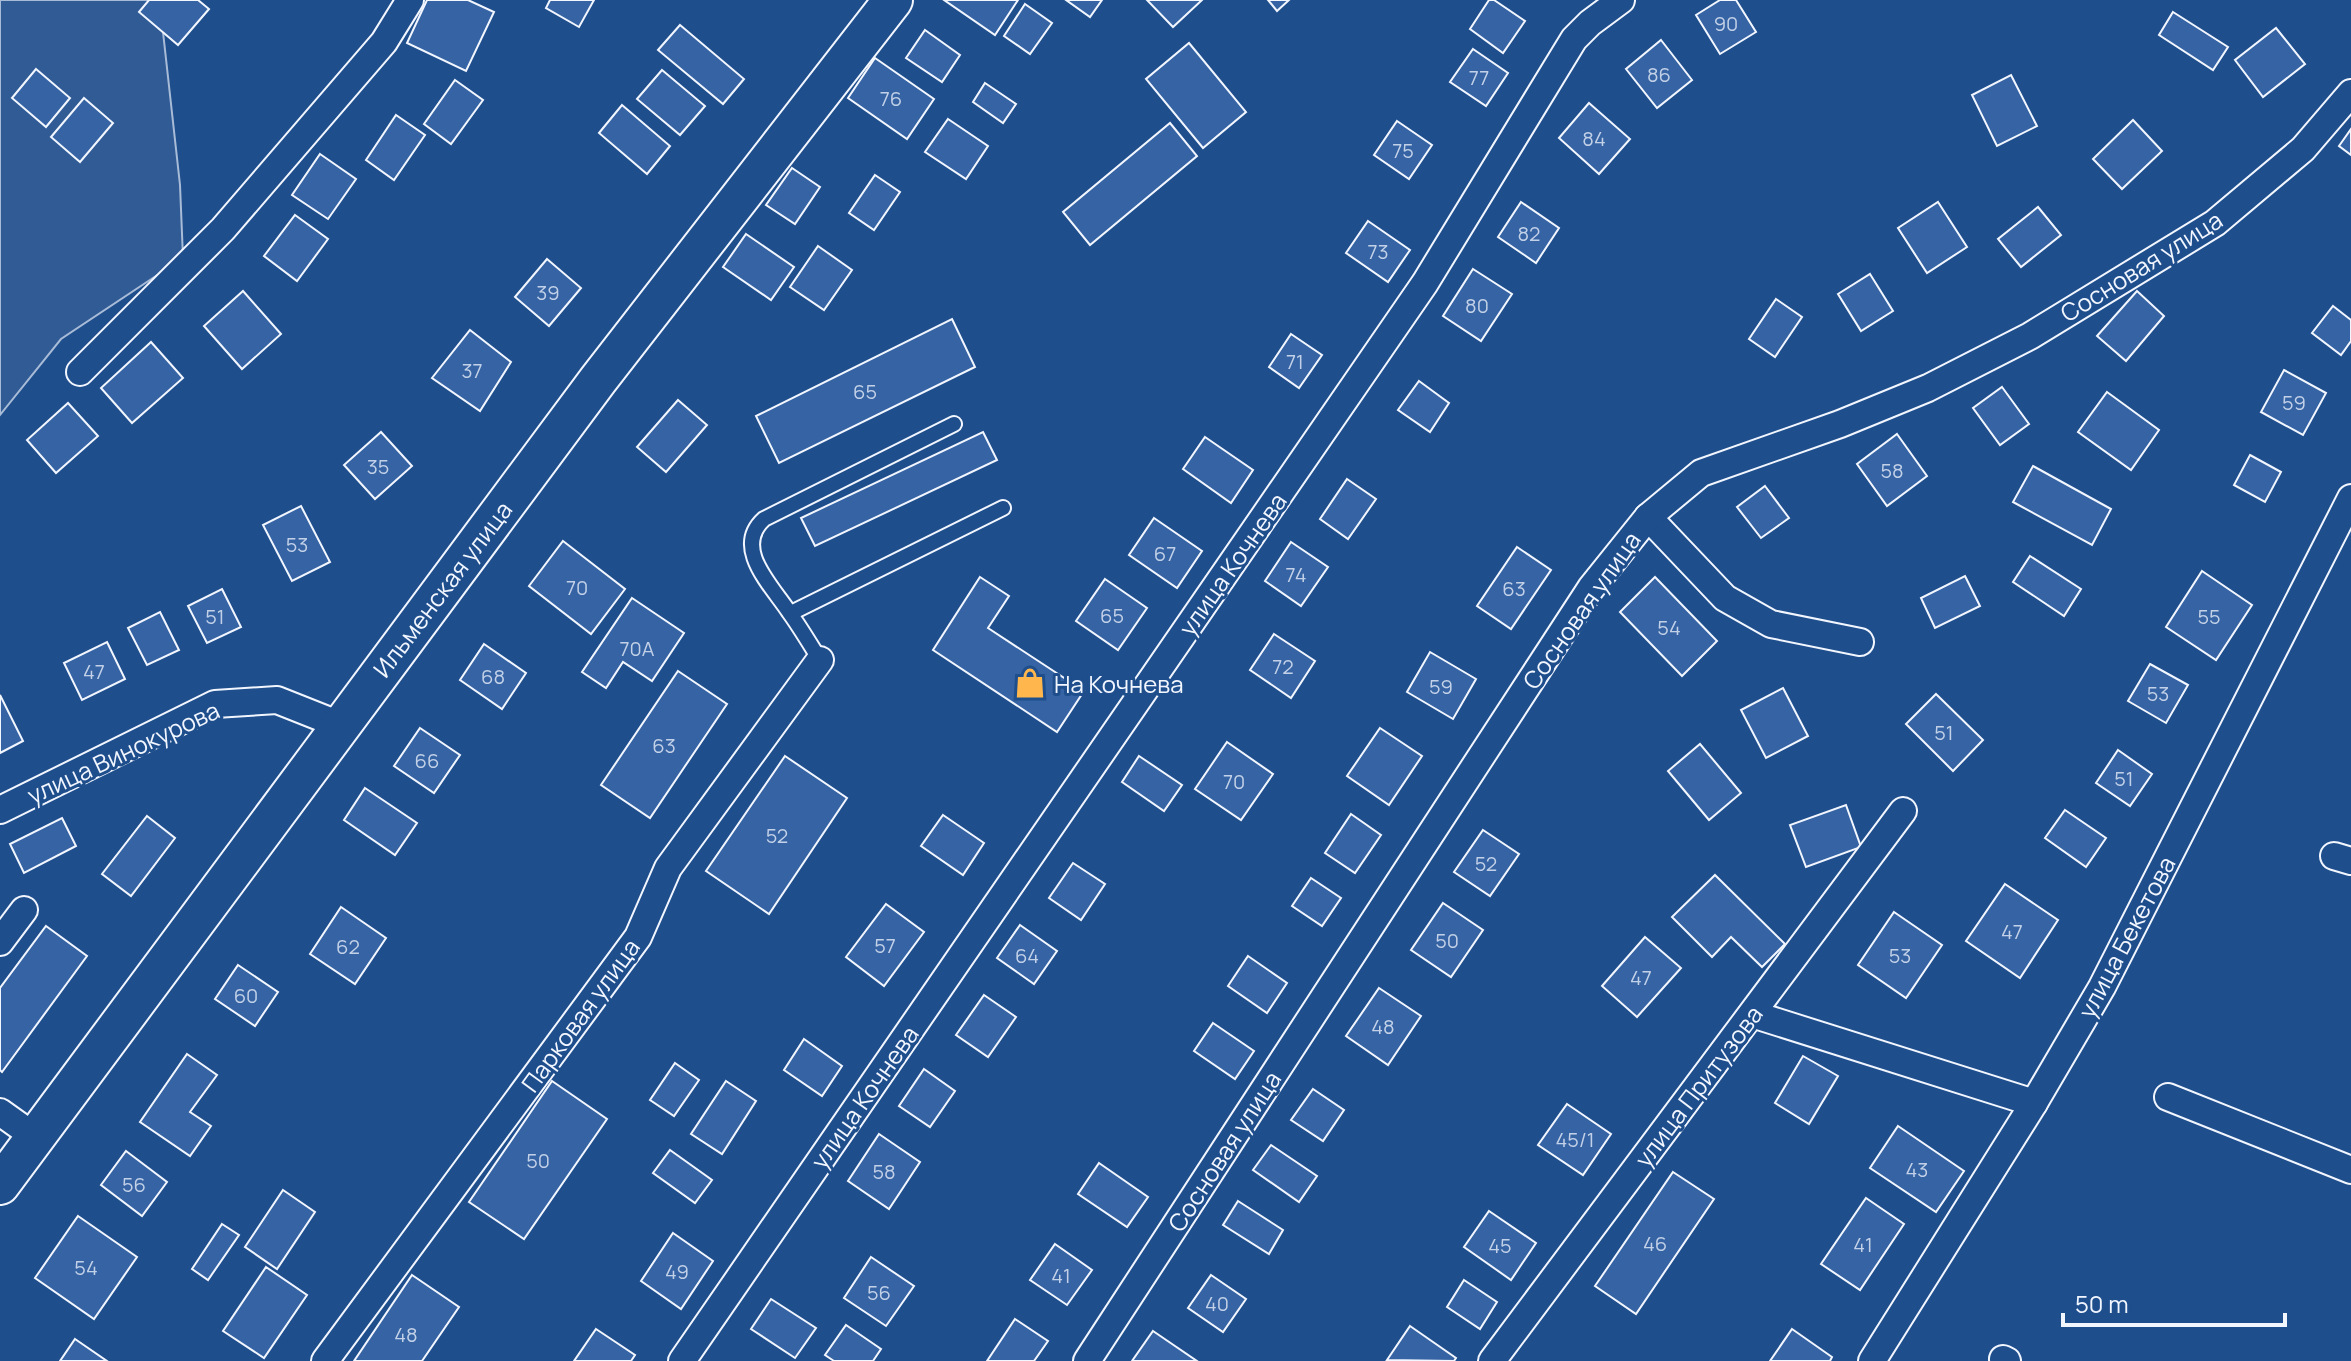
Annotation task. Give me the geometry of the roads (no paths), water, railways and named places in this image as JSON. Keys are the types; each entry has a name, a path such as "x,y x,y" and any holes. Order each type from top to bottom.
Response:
{"main road":[{"name":"Ильменская улица","path":"0,1185 598,380 893,0"}],"street":[{"path":"80,372 223,229 384,42 410,0"},
{"name":"улица Кочнева","path":"682,1361 1425,283 1574,39 1618,2"},
{"name":"Сосновая улица","path":"1087,1361 1591,588 1648,517 1701,473 1840,424 1928,388 2030,336 2215,223 2303,149 2351,93"},
{"name":"улица Бекетова","path":"1872,1361 2034,1103 2102,987 2351,498"},
{"path":"1648,517 1725,598 1771,624 1860,642"},
{"name":"Парковая улица","path":"325,1361 638,937 668,868 820,660"},
{"name":"улица Винокурова","path":"0,810 215,704 277,700 340,725"},
{"name":"улица Притузова","path":"1492,1361 1903,811"},
{"path":"0,942 24,910"},
{"path":"1752,1014 2034,1103"},
{"path":"2168,1097 2351,1170"},
{"path":"0,1112 35,1137"}],"lane":[{"path":"820,660 756,565 751,545 755,527 764,519 954,424"},
{"path":"791,613 1003,508"}],"place":[{"name":"На Кочнева","path":"1030,683"}]}
